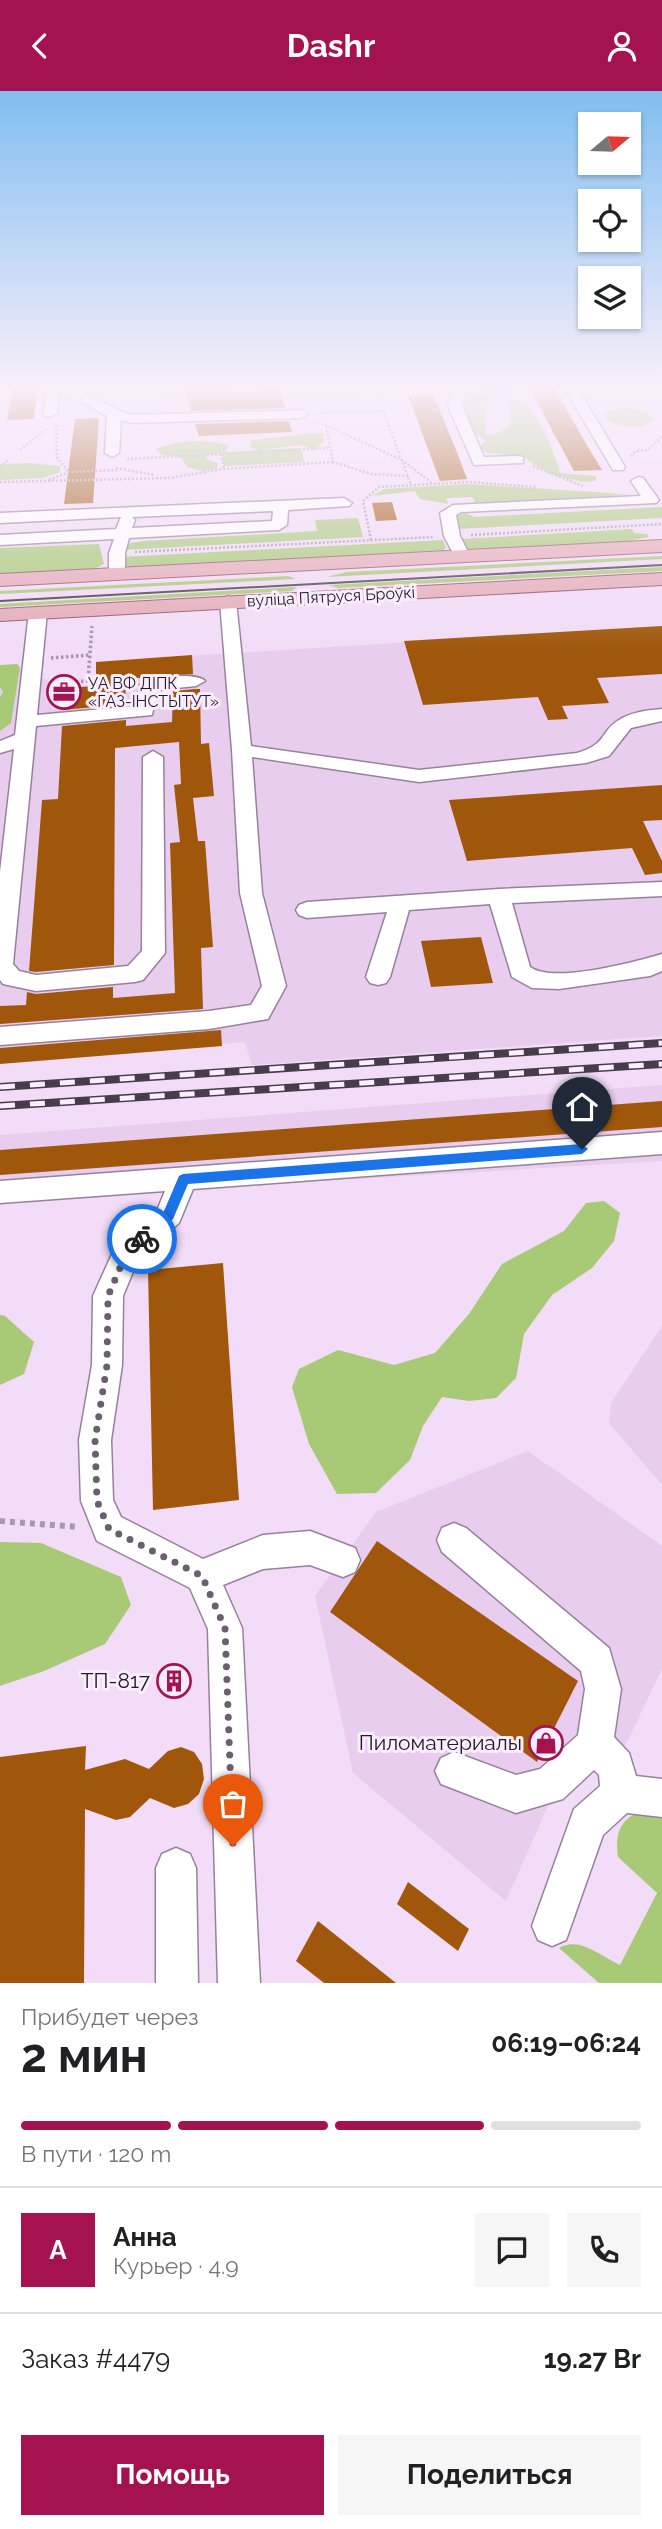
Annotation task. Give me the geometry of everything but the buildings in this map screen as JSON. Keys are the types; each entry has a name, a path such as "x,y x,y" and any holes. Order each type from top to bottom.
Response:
{"main road":[{"name":"вуліца Пятруся Броўкі","path":"0,580 117,563 275,566 662,546"},
{"path":"343,562 323,569 319,581 330,591 352,594"},
{"path":"275,566 296,571 305,582 300,591 278,599"},
{"name":"вуліца Пятруся Броўкі","path":"0,615 662,579"}],"lane":[{"path":"462,556 452,535 448,513 458,508 651,500 638,481"},
{"path":"0,518 344,502"},
{"path":"0,540 279,525 281,505"},
{"path":"117,563 121,533 130,512"},
{"path":"0,1036 209,1020 259,1013 274,986 251,893 242,750 228,601"},
{"path":"38,613 27,729 8,842 1,965 11,978 36,983 135,974 153,953 153,757"},
{"path":"0,747 27,729 145,711 149,685 196,681"},
{"path":"242,750 419,776 579,759 602,752 624,724 648,716 662,715"},
{"path":"307,910 499,896 662,889"},
{"path":"499,896 520,971 532,980 559,981 642,970 662,962"},
{"path":"378,977 400,904"},
{"path":"0,1192 662,1143"},
{"path":"183,1179 169,1215 126,1254 108,1296 107,1365 95,1440 97,1501 109,1529 202,1576 225,1628 239,1983"},
{"path":"454,1540 596,1661 603,1689 595,1744 550,1786 516,1794 454,1771"},
{"path":"202,1576 262,1552 310,1548 343,1560"},
{"path":"595,1744 616,1766 620,1793"},
{"path":"552,1926 588,1823 620,1793 662,1798"},
{"path":"176,1868 177,1983"}],"path":[{"path":"47,482 68,472"},
{"path":"132,472 169,478"},
{"path":"0,482 169,478 204,472"},
{"path":"366,472 408,476"},
{"path":"371,540 363,501 379,487 411,485 407,472"},
{"path":"418,472 433,484"},
{"path":"548,472 589,487"},
{"path":"117,563 371,540 662,524"},
{"path":"32,684 88,681 90,639"},
{"path":"35,659 89,655"},
{"path":"0,1521 109,1529"}],"shaded area":[{"path":"662,626 662,1036 252,1065 245,1042 0,1064 0,671 22,669 64,688 96,686 96,662"},
{"path":"662,1085 662,1161 0,1200 0,1135"},
{"path":"662,1326 662,1485 609,1423 611,1403"},
{"path":"528,1451 662,1546 662,1669 626,1744 551,1799 506,1901 353,1773 315,1596 376,1512"}],"green space":[{"path":"0,472 59,472 43,478 0,480"},
{"path":"546,472 596,476 596,481 582,482"},
{"path":"469,484 627,495 476,503 472,497 446,498 448,504 420,499 415,491 372,496 384,489"},
{"path":"662,507 662,518 457,529 453,516 466,513 474,517"},
{"path":"358,518 363,537 123,550 130,543 144,541 317,531 315,520"},
{"path":"632,529 634,533 647,534 649,537 618,543 476,551 469,550 462,539"},
{"path":"443,540 446,548 439,554 134,570 121,563 121,557"},
{"path":"99,544 104,564 90,571 0,576 0,548"},
{"path":"662,556 662,559 326,577 347,572"},
{"path":"662,567 662,571 338,588 328,585"},
{"path":"288,576 296,579 0,594 0,591"},
{"path":"297,587 292,591 0,607 0,604"},
{"path":"17,664 20,667 11,723 0,731 0,697 3,692 0,687 0,665"},
{"path":"604,1201 620,1213 614,1241 592,1268 552,1295 524,1334 516,1378 496,1398 469,1401 442,1397 423,1426 410,1460 376,1493 337,1494 309,1444 292,1387 299,1369 338,1350 394,1365 435,1353 469,1314 502,1264 564,1231 586,1203"},
{"path":"0,1315 5,1316 34,1342 24,1374 0,1385"},
{"path":"0,1542 41,1543 121,1577 131,1605 105,1644 44,1671 0,1686"},
{"path":"644,1808 662,1813 662,1983 599,1983 559,1948 575,1944 620,1965 657,1893 618,1857 617,1840 621,1827 629,1817"}],"tram line":[{"path":"0,601 662,565"}],"railway":[{"path":"0,1087 662,1043"},
{"path":"0,1106 662,1064"}],"way so far":[{"path":"142,1239 126,1254 108,1296 107,1365 95,1440 97,1501 109,1529 202,1576 225,1628 233,1846"}],"place":[{"name":"УА ВФ ДІПК «ГАЗ-ІНСТЫТУТ»","path":"64,692"},
{"name":"ТП-817","path":"174,1681"},
{"name":"Пиломатериалы","path":"546,1743"}],"route":[{"path":"142,1239 169,1215 183,1179 582,1149"}]}
